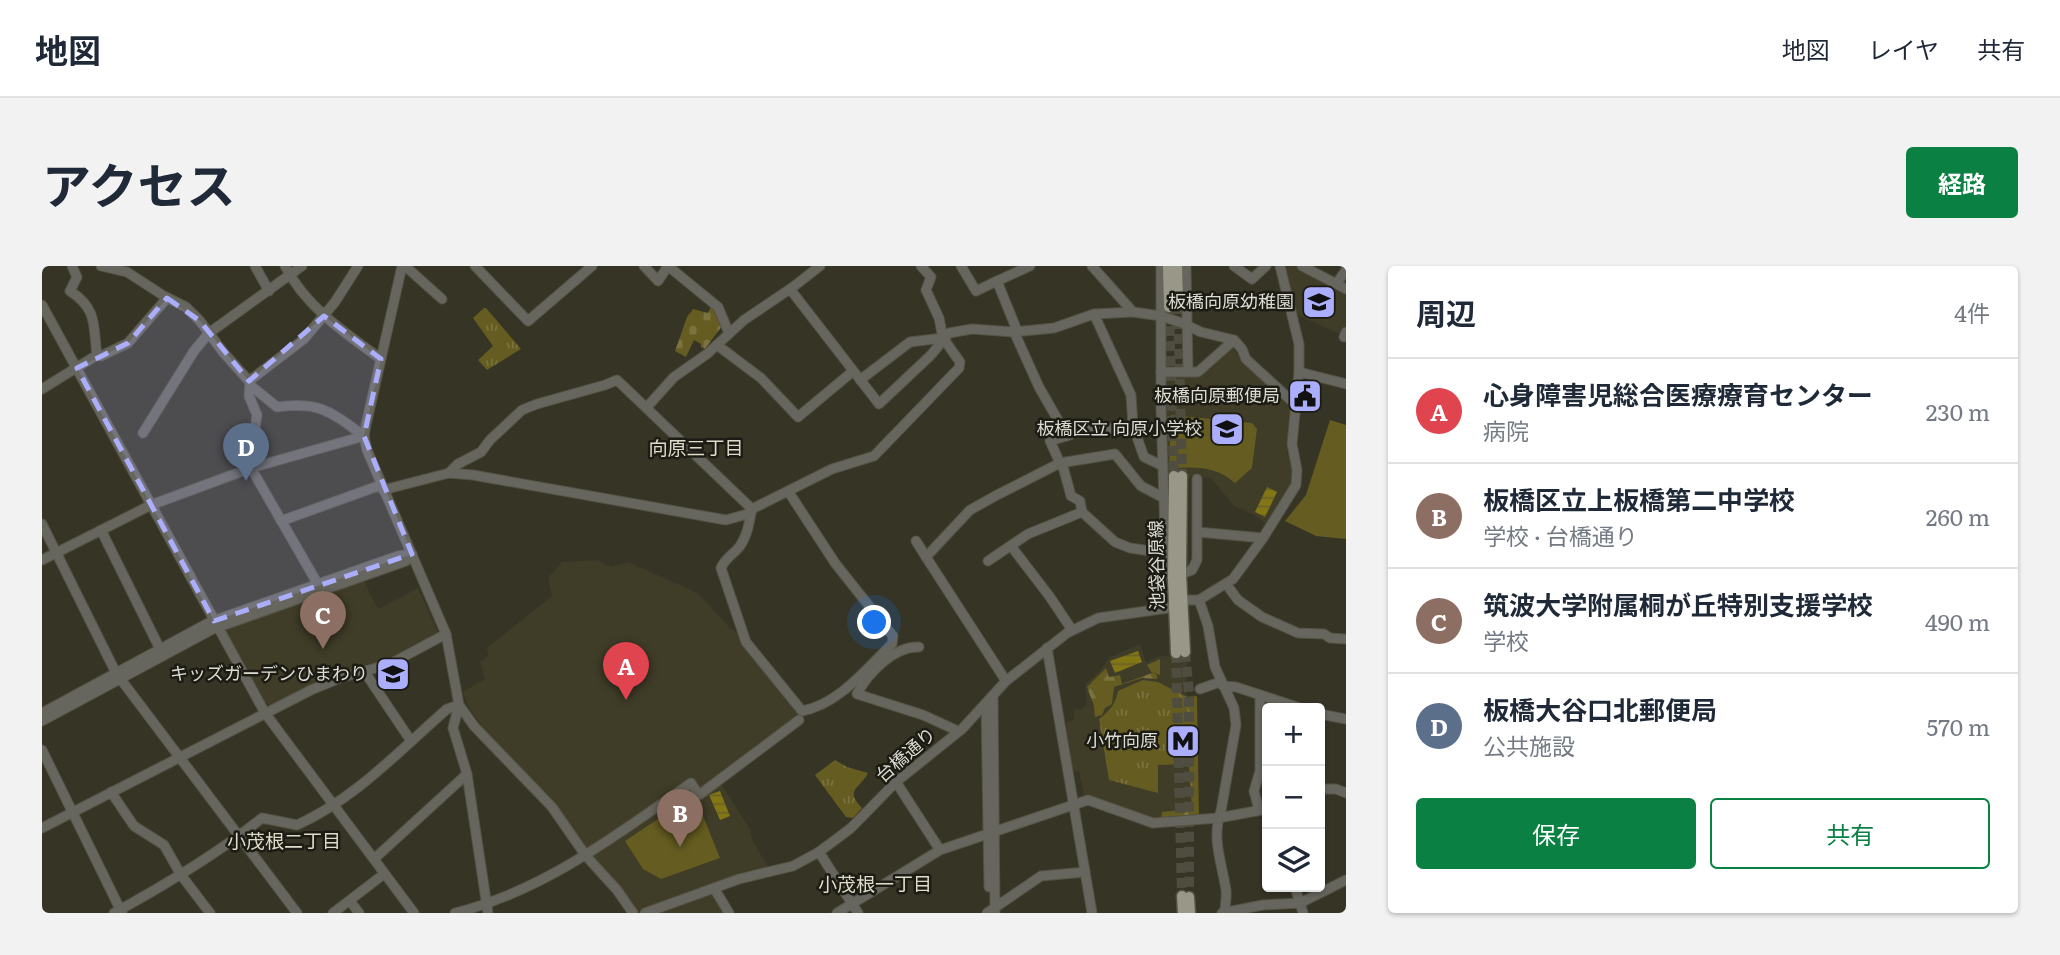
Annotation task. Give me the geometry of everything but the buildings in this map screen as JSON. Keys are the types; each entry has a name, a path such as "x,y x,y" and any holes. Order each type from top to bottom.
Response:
{"main road":[{"path":"1168,266 1173,305 1177,266"},
{"name":"池袋谷原線","path":"1178,476 1177,577 1180,652"},
{"path":"1183,913 1186,896 1190,913"}],"street":[{"path":"72,266 76,277 70,291 86,303 93,318 97,355"},
{"path":"102,266 128,269 167,298 186,307 250,383 277,407"},
{"path":"255,266 269,291"},
{"path":"143,433 194,351 209,333 269,291 287,271 302,266"},
{"path":"319,587 251,467 257,415 249,396 250,383 304,339 324,316 358,266"},
{"path":"442,299 404,266 364,436 382,488 446,634 459,705 453,728 467,774 487,909"},
{"path":"475,266 528,321 592,266"},
{"path":"643,266 657,281 668,266 718,307 729,334"},
{"path":"647,407 674,377 762,306 820,266"},
{"path":"281,521 382,488 449,473 591,494 726,520 741,517 832,469 874,456 958,368 961,362 943,338 939,318 926,290 931,277 921,266"},
{"path":"961,266 976,291 1030,266"},
{"path":"1092,266 1133,312"},
{"path":"1161,266 1166,567 1177,577 1195,566 1198,532 1197,479"},
{"path":"1186,266 1188,371"},
{"path":"1234,266 1252,279 1266,266"},
{"path":"1280,266 1296,329 1299,372 1292,444 1297,470 1296,485 1233,579 1199,600 1208,626 1215,667 1234,708 1236,725 1216,825 1226,893 1224,913 1300,903 1346,880"},
{"path":"1302,266 1342,286 1346,270"},
{"path":"287,271 324,316 381,359"},
{"path":"997,281 1039,387 1066,436"},
{"path":"790,289 879,404 931,355 949,333 972,328 1016,332 1054,328 1094,314 1133,312 1161,316 1200,332 1234,341 1242,349 1246,359 1295,404"},
{"path":"42,389 97,355 102,356 128,342 167,298"},
{"path":"42,305 265,713 414,913"},
{"path":"1094,314 1131,395 1133,426 1144,457 1163,466"},
{"path":"860,380 910,342 943,338"},
{"path":"1161,372 1198,372 1234,341"},
{"path":"717,345 761,378 798,417 852,372"},
{"path":"1299,372 1346,384"},
{"path":"449,473 458,464 481,452 510,419 522,410 617,380 751,511"},
{"path":"257,415 277,407 308,405 329,411 364,436"},
{"path":"1133,426 1082,431 1050,442 1061,463 1071,496 1080,502 1082,512 1115,542 1130,548 1166,553"},
{"path":"42,559 151,505 251,467 364,436"},
{"path":"926,557 970,510 1061,463 1115,454 1140,485 1164,498"},
{"path":"751,511 749,528 740,546 721,568 746,642 802,711 809,710 837,697 892,644 893,636 828,554 788,491"},
{"path":"988,561 1028,534 1082,512"},
{"path":"42,524 118,676 297,913"},
{"path":"101,530 160,649"},
{"path":"1198,532 1263,538"},
{"path":"916,541 1006,681"},
{"path":"1011,546 1072,630"},
{"path":"42,722 160,649 216,624 319,587 406,561 412,554"},
{"path":"1226,584 1238,600 1262,617 1298,633 1324,634 1330,638 1346,639"},
{"name":"台橋通り","path":"645,913 739,879 793,866 819,852 851,828 896,782 958,731 1006,681 1081,624 1107,616 1199,600"},
{"path":"42,713 216,624"},
{"path":"42,828 311,690 390,664 446,634"},
{"path":"919,647 910,647 880,666 870,674 857,694 923,715 958,731"},
{"path":"1048,648 1092,913"},
{"path":"364,671 411,741"},
{"path":"1200,689 1222,684 1285,703"},
{"path":"1261,695 1260,771 1254,791 1262,808"},
{"path":"991,912 993,696"},
{"path":"986,704 992,832"},
{"path":"42,750 119,912 181,875 261,818 297,825 356,790 447,709 459,705"},
{"path":"459,705 474,726 552,807 586,856 617,890 633,913"},
{"path":"1325,715 1346,719"},
{"path":"454,913 487,909 586,856 691,783 699,795 799,720"},
{"path":"374,859 467,774"},
{"path":"896,782 940,850"},
{"path":"1325,789 1346,793"},
{"path":"111,792 134,827 164,845 181,875 210,913"},
{"path":"837,913 940,850 1088,800 1153,823 1219,818 1262,810"},
{"path":"819,852 858,913"},
{"path":"991,912 1041,876 1085,872"},
{"path":"333,913 384,874"},
{"path":"714,888 729,913"},
{"path":"1297,892 1303,913"},
{"path":"350,901 359,913"}],"highlighted area":[{"path":"167,298 200,321 249,381 324,316 381,359 364,436 412,554 214,621 77,368 128,343"}],"shaded area":[{"name":"板橋向原幼稚園","path":"1284,266 1296,266 1346,291 1346,327 1342,335 1295,314"},
{"name":"板橋区立 向原小学校","path":"1231,347 1292,406 1287,452 1292,462 1292,483 1268,525 1234,506 1211,478 1166,477 1164,378 1198,375"},
{"path":"1267,487 1277,492 1265,517 1255,512"},
{"path":"597,560 611,567 628,562 698,593 731,629 739,633 749,654 798,715 797,719 703,789 699,789 693,780 591,848 586,847 557,805 482,726 469,708 463,692 485,679 480,662 488,656 487,648 552,596 548,578 562,562"},
{"path":"364,581 378,609 418,588 437,635 387,662 317,682 271,705 263,702 223,630"},
{"path":"1140,644 1146,662 1159,656 1188,657 1186,690 1189,696 1192,817 1153,820 1084,796 1079,771 1072,772 1066,722 1074,720 1074,710 1087,705 1085,684 1110,657"},
{"path":"1138,651 1142,662 1115,673 1110,661"},
{"path":"720,782 750,829 752,839 769,869 720,881 637,913 591,856 687,790 697,799"},
{"path":"720,791 730,816 720,820 709,795"},
{"path":"712,893 726,913 654,913"}],"green space":[{"path":"711,306 716,310 722,326 705,349 694,340 686,357 675,351 687,317 693,309 708,313"},
{"path":"484,308 521,349 487,370 478,360 493,346 473,318"},
{"path":"1171,415 1252,423 1257,429 1252,468 1235,483 1212,470 1169,468"},
{"path":"1330,420 1346,425 1346,539 1316,536 1285,521 1306,495"},
{"path":"1160,659 1160,675 1152,672 1157,675 1157,679 1142,678 1114,687 1112,704 1105,708 1102,715 1095,717 1087,687 1106,668 1109,677 1120,675 1122,684 1152,673 1147,665"},
{"path":"1143,680 1158,682 1187,697 1188,764 1158,765 1158,793 1109,780 1099,719 1112,707 1118,691"},
{"path":"1197,696 1199,818 1161,820 1162,812 1192,809 1187,697"},
{"path":"835,760 847,767 868,773 855,789 854,797 862,808 853,818 846,817 815,775"},
{"path":"685,801 699,806 720,858 661,879 643,869 625,841"}],"tunnel":[{"path":"1178,304 1182,476"},
{"path":"1169,311 1174,476"},
{"path":"1185,652 1189,693 1189,897"},
{"path":"1176,653 1182,896"}],"place":[{"name":"板橋向原幼稚園","path":"1319,302"},
{"name":"板橋向原郵便局","path":"1305,396"},
{"name":"板橋区立 向原小学校","path":"1227,429"},
{"name":"板橋大谷口北郵便局","path":"246,481"},
{"name":"筑波大学附属桐が丘特別支援学校","path":"323,649"},
{"name":"キッズガーデンひまわり","path":"393,674"},
{"name":"心身障害児総合医療療育センター","path":"626,700"},
{"name":"小竹向原","path":"1183,741"},
{"name":"板橋区立上板橋第二中学校","path":"680,847"}],"district":[{"name":"向原三丁目","path":"696,448"},
{"name":"小茂根二丁目","path":"284,841"},
{"name":"小茂根一丁目","path":"875,884"}]}
